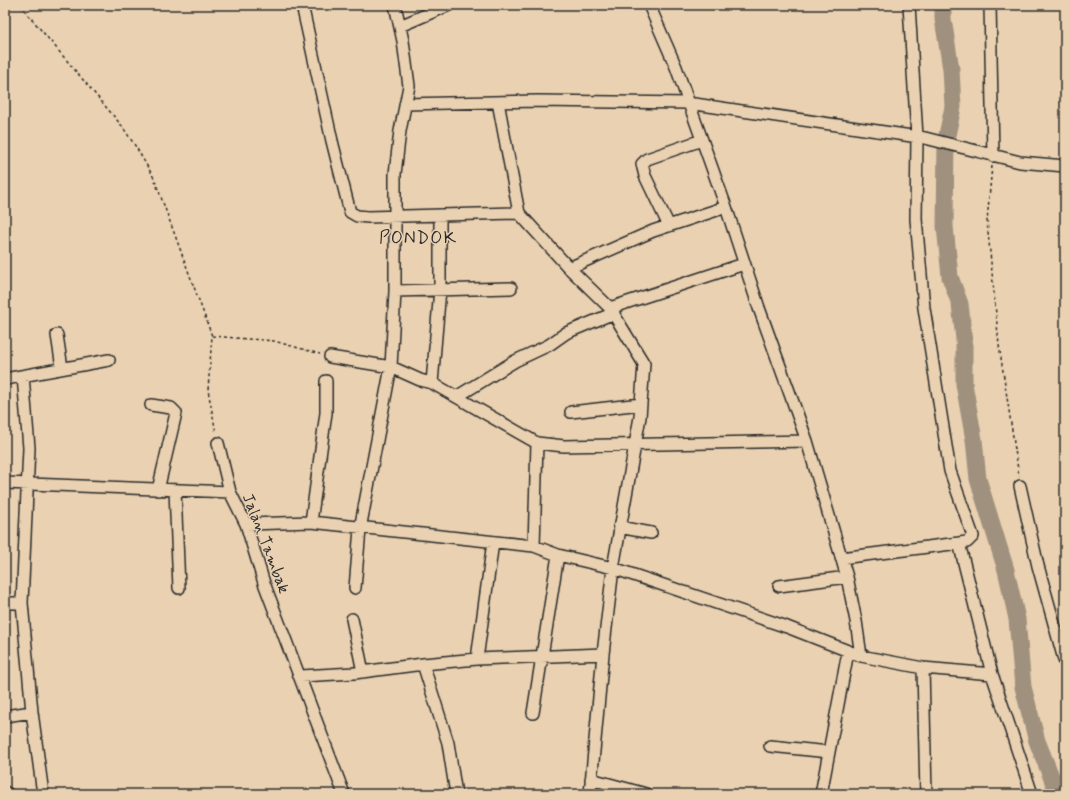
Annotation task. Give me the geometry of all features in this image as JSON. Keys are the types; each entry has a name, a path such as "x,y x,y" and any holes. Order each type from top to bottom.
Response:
{"street":[{"path":"302,5 348,207 353,214 361,217 519,213"},
{"path":"355,588 360,528 391,367 395,290 394,216 397,153 409,86 400,26 395,5"},
{"path":"400,26 449,5"},
{"path":"649,5 702,140 726,207 744,264 807,440 847,577 861,656"},
{"path":"841,558 971,541 973,536 950,471 924,308 916,218 921,138 909,5"},
{"path":"990,5 993,156"},
{"path":"405,104 498,102 688,103 921,138 965,147 993,156 1020,162 1065,166"},
{"path":"498,102 519,213 615,308 644,364 641,404 635,444 619,527 613,568 603,654 590,794"},
{"path":"669,226 645,176 642,164 647,158 702,140"},
{"path":"573,266 669,226 726,207"},
{"path":"432,383 440,289 440,215"},
{"path":"458,396 515,361 549,345 566,333 615,308 744,264"},
{"path":"395,290 511,288"},
{"path":"57,335 62,368"},
{"path":"330,357 391,367 420,380 432,383 458,396 537,442 564,446 807,440"},
{"path":"5,379 109,360"},
{"path":"23,376 28,441 28,484 22,603 32,712 43,794"},
{"path":"311,522 326,413 326,381"},
{"path":"572,412 641,404"},
{"path":"151,405 171,408 176,413 158,490"},
{"path":"534,546 537,442"},
{"path":"218,443 230,492"},
{"name":"Jalan Tambak","path":"5,483 230,492 246,524 264,583 301,676 344,794"},
{"path":"1020,486 1038,566 1065,663"},
{"path":"175,490 178,588"},
{"path":"246,524 311,522 534,546 558,554 613,568 787,627 861,656 923,668 992,674"},
{"path":"619,527 650,533"},
{"path":"477,659 493,542"},
{"path":"959,543 992,674 1032,794"},
{"path":"532,713 558,554"},
{"path":"779,586 847,577"},
{"path":"5,603 22,603"},
{"path":"352,619 363,672"},
{"path":"821,794 848,652"},
{"path":"301,676 363,672 477,659 603,654"},
{"path":"424,664 448,744 456,794"},
{"path":"923,668 926,794"},
{"path":"5,716 32,712"},
{"path":"770,746 829,752"},
{"path":"591,779 646,794"}],"path":[{"path":"20,5 122,126 143,158 161,196 212,336 208,390 218,443"},
{"path":"993,156 987,221 999,345 1020,486"},
{"path":"212,336 274,341 330,357"}],"waterway":[{"path":"943,5 943,19 951,69 953,107 946,140 945,226 950,277 960,304 964,339 964,384 974,440 978,479 1006,570 1017,619 1023,687 1037,741 1058,794"}],"district":[{"name":"PONDOK","path":"418,237"}]}
